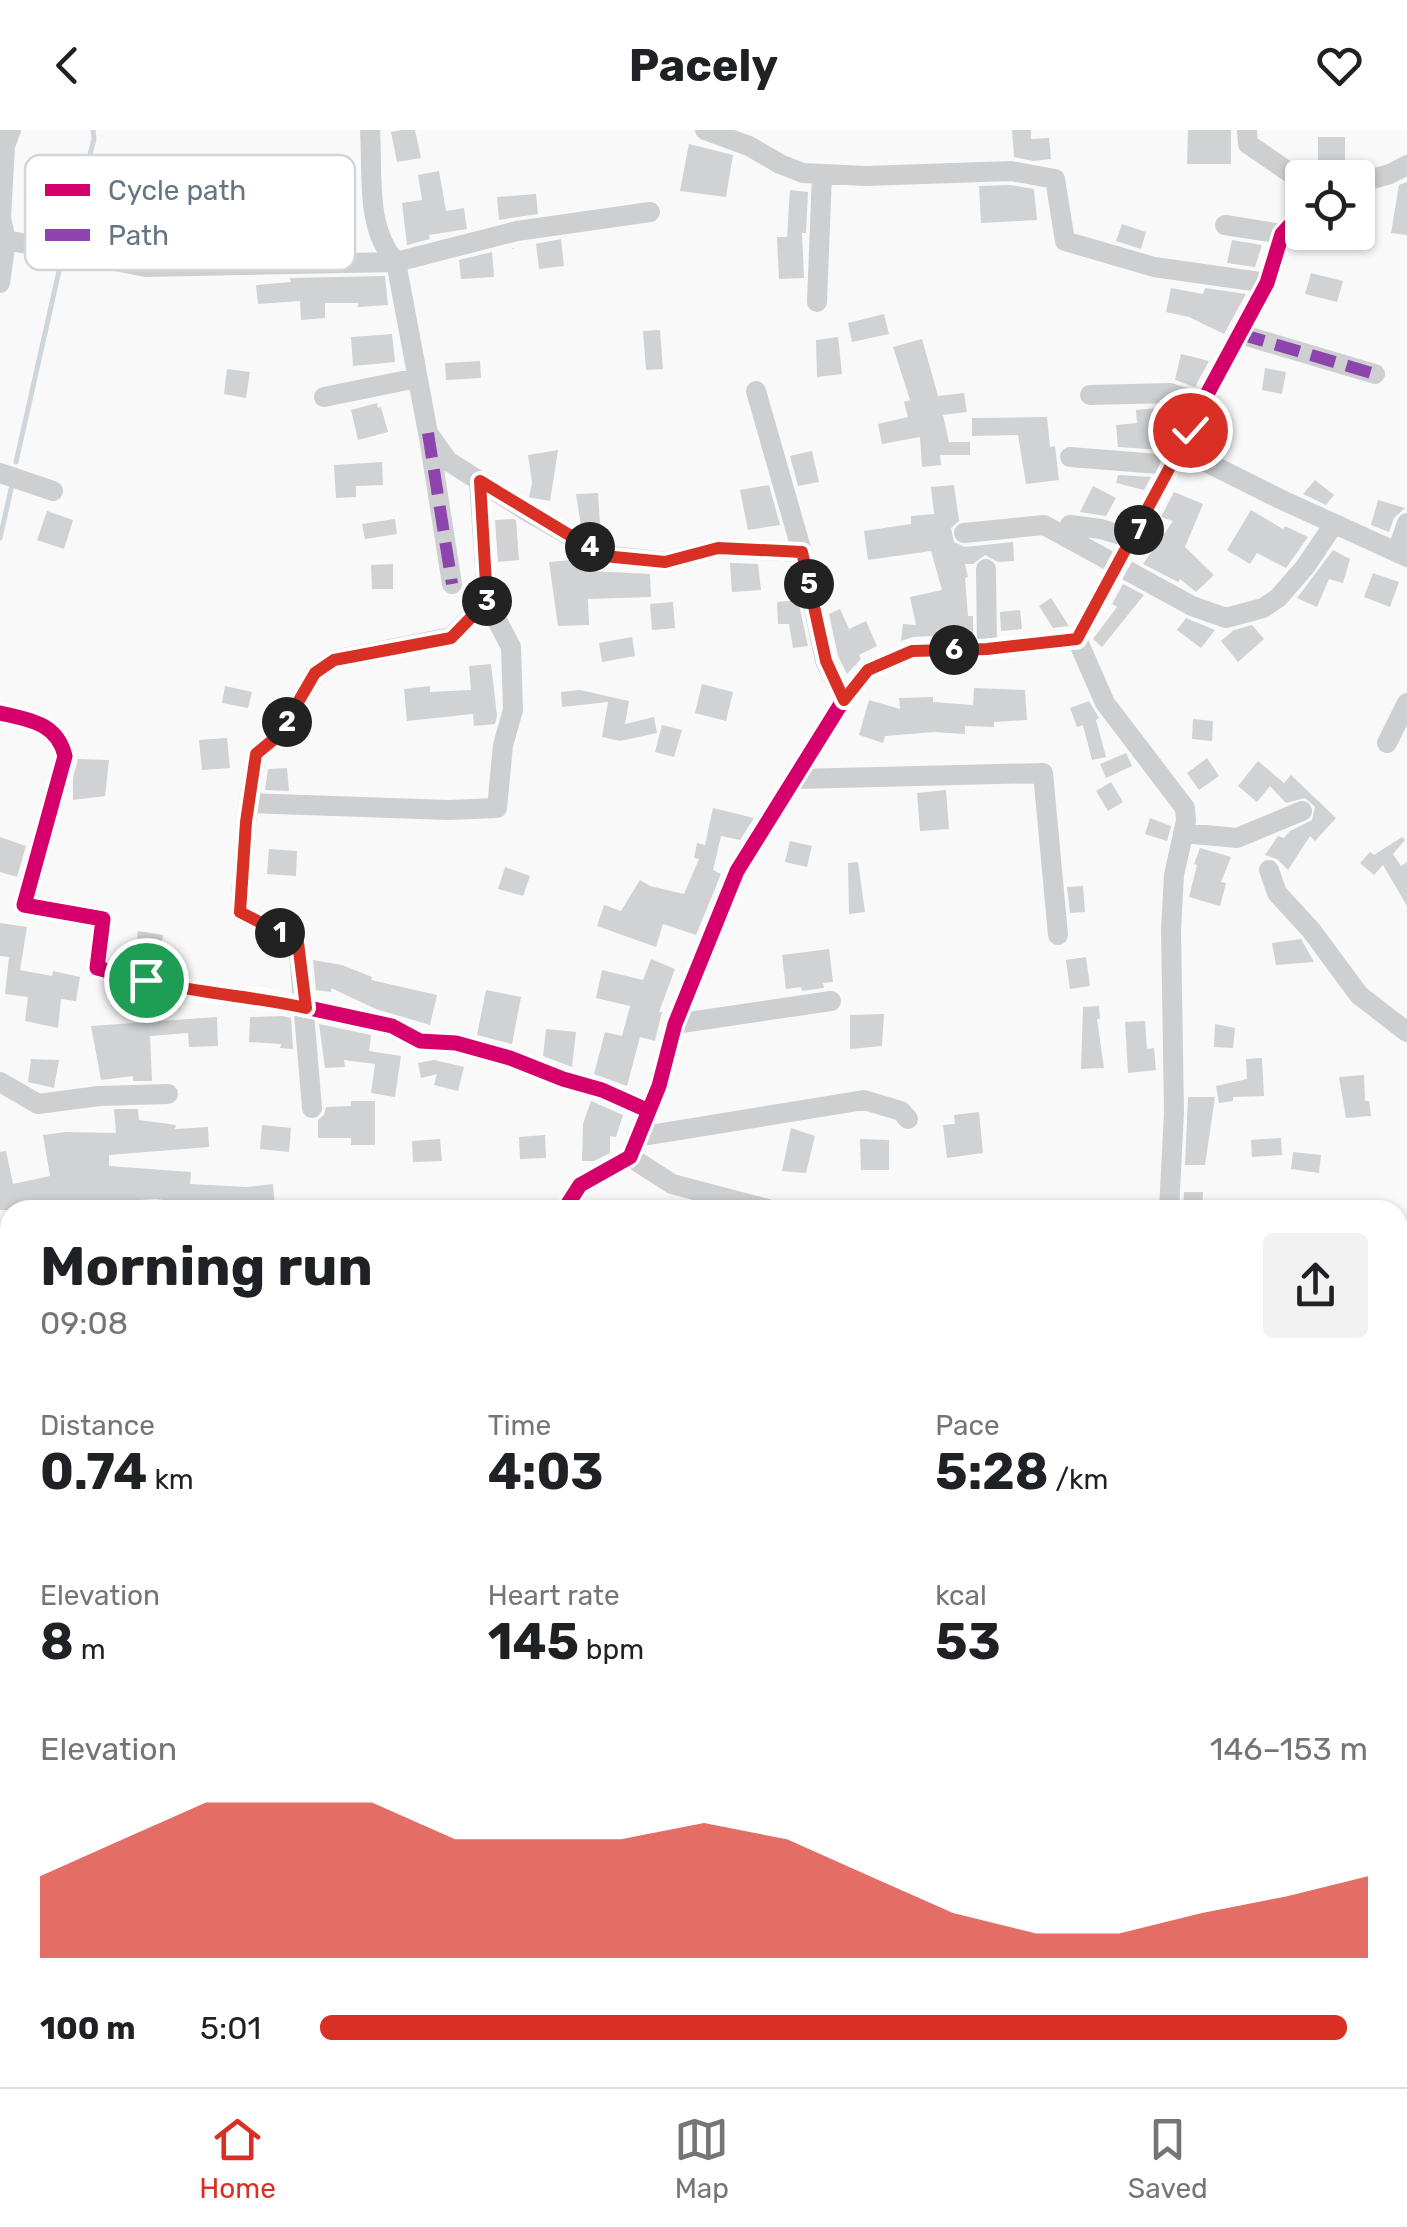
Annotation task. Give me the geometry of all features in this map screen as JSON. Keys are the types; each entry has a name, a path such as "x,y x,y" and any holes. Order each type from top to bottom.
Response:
{"street":[{"path":"0,283 6,240 0,218 4,146 11,130"},
{"path":"370,130 375,223 382,247 396,262 452,584"},
{"path":"705,130 804,173 866,176 1012,171 1042,175 1054,180 1065,241 1154,267 1267,282"},
{"path":"1247,130 1248,144 1285,169"},
{"path":"1375,178 1407,165"},
{"path":"817,302 822,174"},
{"path":"355,263 396,262 517,231 650,212"},
{"path":"1225,225 1282,234"},
{"path":"1077,639 1267,282 1285,231"},
{"path":"6,240 25,244"},
{"path":"1240,334 1375,374"},
{"path":"324,397 417,378"},
{"path":"756,392 802,552 826,661 844,700"},
{"path":"1090,395 1170,393 1204,404"},
{"path":"428,432 448,461 604,556 665,562 718,548 802,552"},
{"path":"1070,457 1175,457 1402,555 1407,523"},
{"path":"0,473 53,491"},
{"path":"248,803 496,808 503,745 513,710 511,646 487,601 480,481"},
{"path":"964,533 1044,525 1192,606 1226,618 1243,616 1278,598 1334,524"},
{"path":"1070,525 1101,529 1133,540"},
{"path":"986,569 987,649"},
{"path":"312,1108 298,942 240,912 248,803 256,754 279,735 315,673 334,660 451,638 487,601"},
{"path":"634,1147 650,1110 675,1024 737,871 844,700 868,670 912,651 987,649 1077,639"},
{"path":"1077,639 1105,703 1185,808 1174,875 1171,929 1174,1112 1169,1200"},
{"path":"1387,743 1407,703"},
{"path":"0,714 42,724 61,741 64,756 24,905 103,919 97,968 188,991 262,998 392,1026 420,1041 456,1043 510,1058 650,1110"},
{"path":"797,779 1042,773 1058,935"},
{"path":"1183,834 1237,838 1302,811"},
{"path":"1269,870 1277,893 1311,930 1359,994 1407,1032"},
{"path":"675,1024 831,1001"},
{"path":"0,1082 38,1104 98,1096 168,1094"},
{"path":"571,1200 580,1186 634,1147 864,1100 901,1111 908,1119"},
{"path":"634,1147 672,1184 733,1200"}],"building":[{"path":"415,130 421,158 397,162 391,132"},
{"path":"1012,130 1031,130 1031,139 1049,138 1051,159 1014,157"},
{"path":"1188,130 1231,130 1231,164 1187,164"},
{"path":"1318,137 1345,137 1345,160 1318,160"},
{"path":"689,144 733,155 726,197 680,191"},
{"path":"439,171 446,211 464,208 467,229 429,235 430,239 407,245 402,203 422,200 418,175"},
{"path":"1407,182 1407,235 1391,233 1399,185"},
{"path":"979,186 1034,189 1037,220 981,223"},
{"path":"790,190 808,192 806,233 802,233 804,278 779,279 777,237 787,237"},
{"path":"536,194 538,214 499,220 497,197"},
{"path":"1122,224 1146,232 1141,249 1116,241"},
{"path":"561,239 564,266 539,269 536,244 509,249"},
{"path":"1232,240 1262,245 1255,267 1227,263"},
{"path":"492,252 494,277 461,279 459,260"},
{"path":"1311,273 1343,281 1337,302 1305,294"},
{"path":"385,276 388,305 325,303 325,318 301,320 300,301 258,304 256,285 291,282 290,278"},
{"path":"1171,288 1203,294 1205,288 1246,294 1224,334 1189,317 1166,312"},
{"path":"884,314 889,334 852,342 848,323"},
{"path":"660,330 663,369 646,370 643,331"},
{"path":"392,334 395,362 353,366 351,337"},
{"path":"838,337 842,374 817,377 816,340"},
{"path":"922,339 938,396 964,393 967,412 943,415 949,442 970,442 970,455 940,455 941,465 922,467 920,437 882,444 878,424 908,417 904,402 910,400 893,347"},
{"path":"1181,354 1209,361 1195,387 1175,380"},
{"path":"480,361 481,378 446,380 445,363"},
{"path":"1265,368 1286,372 1282,394 1262,390"},
{"path":"227,369 250,372 246,398 224,394"},
{"path":"377,403 388,432 358,440 351,410"},
{"path":"1168,407 1182,411 1162,450 1118,447 1116,425 1137,423 1136,410"},
{"path":"1047,417 1059,480 1026,484 1018,435 972,436 972,418"},
{"path":"558,450 550,501 529,497 532,483 528,455"},
{"path":"812,451 819,482 798,486 790,456"},
{"path":"382,462 383,485 356,486 356,497 336,498 334,465"},
{"path":"1118,475 1151,477 1144,490 1116,483"},
{"path":"1315,480 1334,495 1326,505 1303,494"},
{"path":"769,485 780,525 748,530 740,490"},
{"path":"954,485 959,521 951,528 954,542 965,547 1013,542 1014,561 998,562 985,555 973,564 965,564 973,634 901,641 903,624 916,625 910,597 942,590 931,551 868,560 864,531 911,524 911,516 934,514 931,487"},
{"path":"1093,486 1116,498 1106,516 1080,512"},
{"path":"1174,492 1203,504 1185,547 1214,575 1196,592 1180,579 1178,582 1143,564 1173,521 1161,517"},
{"path":"598,493 600,524 581,526 576,494"},
{"path":"1378,500 1405,508 1394,518 1389,532 1371,525"},
{"path":"1251,510 1283,529 1285,526 1308,537 1286,568 1257,553 1250,564 1227,550"},
{"path":"47,511 73,520 64,549 37,540"},
{"path":"395,519 397,534 365,539 362,524"},
{"path":"513,519 519,560 498,562 495,520"},
{"path":"1333,550 1350,559 1343,583 1329,579 1317,607 1297,598"},
{"path":"549,562 588,562 589,571 650,574 651,597 588,599 589,625 558,626"},
{"path":"730,563 758,564 761,590 732,592"},
{"path":"393,564 393,589 372,589 371,565"},
{"path":"1373,573 1399,582 1390,607 1364,597"},
{"path":"1123,584 1144,595 1102,647 1093,639 1117,607 1112,604"},
{"path":"1051,598 1069,626 1053,628 1039,606"},
{"path":"798,600 808,646 793,648 789,624 778,624 777,602"},
{"path":"673,602 675,628 652,630 650,604"},
{"path":"840,609 849,629 866,621 877,646 859,655 861,659 847,674 838,656 829,614"},
{"path":"1020,610 1022,629 1001,631 1000,612"},
{"path":"1186,618 1215,630 1201,648 1177,630"},
{"path":"1252,625 1264,639 1238,662 1221,641 1234,630"},
{"path":"632,637 635,656 602,662 599,643"},
{"path":"491,664 495,724 474,726 473,714 407,721 404,689 430,686 430,692 471,690 469,666"},
{"path":"702,684 733,692 726,721 695,713"},
{"path":"225,686 252,692 248,708 222,703"},
{"path":"974,688 1025,690 1027,720 994,722 994,727 965,726 965,734 885,736 883,743 859,735 869,700 900,709 899,698 933,697 933,702 973,705"},
{"path":"580,690 629,701 625,724 654,717 657,733 620,741 602,737 608,702 562,707 561,692"},
{"path":"1089,701 1099,718 1096,720 1106,757 1092,760 1083,725 1077,727 1070,708"},
{"path":"1193,719 1213,721 1212,741 1192,739"},
{"path":"662,725 682,730 674,757 655,752"},
{"path":"227,738 230,768 202,770 199,740"},
{"path":"1126,753 1132,766 1106,778 1100,764"},
{"path":"1207,758 1219,776 1199,790 1187,773"},
{"path":"78,759 109,760 105,796 73,800"},
{"path":"1258,761 1284,783 1291,775 1336,818 1315,841 1310,836 1288,870 1277,859 1265,855 1278,836 1284,838 1312,820 1315,807 1305,798 1286,803 1270,786 1257,802 1238,786"},
{"path":"287,768 289,791 265,790 268,769"},
{"path":"1111,782 1123,802 1108,811 1096,791"},
{"path":"946,790 949,829 920,831 917,793"},
{"path":"713,808 754,818 740,840 721,836 713,870 721,874 696,935 663,924 656,947 597,926 604,905 621,911 640,880 684,894 699,859 694,858 697,843 705,845"},
{"path":"1150,818 1171,826 1167,841 1145,834"},
{"path":"0,837 26,846 17,877 0,872"},
{"path":"1402,837 1405,840 1393,854 1401,866 1407,862 1407,906 1383,865 1374,875 1360,863 1370,852 1374,855"},
{"path":"790,841 812,846 807,867 785,862"},
{"path":"1200,848 1231,857 1221,882 1226,883 1220,906 1189,897"},
{"path":"269,849 297,851 296,876 267,874"},
{"path":"858,862 865,912 849,914 848,863"},
{"path":"505,867 530,876 523,896 498,889"},
{"path":"1083,886 1085,912 1070,913 1067,887"},
{"path":"0,923 27,927 20,970 80,977 76,1001 61,999 58,1028 25,1021 28,997 5,994 9,957 0,956"},
{"path":"138,931 163,935 160,958 135,954"},
{"path":"1301,939 1314,962 1276,965 1272,943"},
{"path":"829,949 833,982 823,983 824,988 786,989 782,955"},
{"path":"1086,957 1090,986 1070,989 1066,960"},
{"path":"651,959 675,969 659,1012 655,1041 640,1037 627,1086 594,1074 605,1032 622,1036 630,1006 596,998 602,970 643,980"},
{"path":"313,960 342,965 372,977 371,980 437,995 430,1025 376,1009 331,988 331,992 316,990"},
{"path":"486,990 521,997 512,1044 477,1035"},
{"path":"1099,1006 1097,1019 1104,1068 1081,1069 1083,1007"},
{"path":"884,1014 882,1046 850,1049 850,1015"},
{"path":"217,1017 218,1046 189,1047 188,1033 150,1036 152,1081 133,1081 133,1076 101,1080 91,1026"},
{"path":"250,1017 291,1018 293,1049 280,1048 281,1044 249,1042"},
{"path":"1145,1021 1147,1049 1154,1048 1156,1070 1128,1073 1125,1022"},
{"path":"319,1024 371,1035 369,1051 401,1056 395,1097 371,1093 375,1064 344,1060 345,1067 325,1068"},
{"path":"1215,1024 1235,1028 1233,1048 1214,1047"},
{"path":"546,1029 576,1032 572,1067 543,1056"},
{"path":"1262,1058 1264,1096 1233,1097 1233,1101 1219,1103 1216,1086 1247,1079 1246,1059"},
{"path":"31,1059 59,1060 54,1088 28,1082"},
{"path":"434,1060 464,1067 458,1091 434,1085 437,1074 421,1078 418,1063"},
{"path":"1364,1075 1365,1101 1369,1101 1371,1116 1346,1118 1339,1077"},
{"path":"1188,1097 1215,1097 1205,1165 1185,1165"},
{"path":"351,1101 375,1101 375,1145 351,1145 351,1138 318,1138 318,1120 326,1107 351,1106"},
{"path":"591,1101 623,1115 616,1137 610,1136 610,1153 594,1161 582,1161 583,1124"},
{"path":"114,1109 138,1109 139,1120 176,1125 175,1129 208,1127 209,1147 109,1155 109,1166 191,1172 190,1184 273,1184 274,1200 0,1200 0,1152 6,1151 13,1184 50,1176 43,1135 116,1133"},
{"path":"979,1112 983,1153 947,1158 943,1125 955,1124 954,1115"},
{"path":"262,1125 291,1128 289,1152 260,1149"},
{"path":"791,1128 815,1136 806,1173 782,1171"},
{"path":"545,1135 546,1158 520,1159 519,1137"},
{"path":"1281,1138 1282,1155 1252,1157 1251,1140"},
{"path":"440,1139 442,1161 413,1162 412,1141"},
{"path":"860,1139 889,1140 889,1170 861,1170"},
{"path":"1293,1152 1321,1155 1319,1173 1291,1169"},
{"path":"1184,1192 1203,1192 1203,1200 1184,1200"}],"waterway":[{"path":"90,155 93,130"},
{"path":"16,462 59,270"},
{"path":"0,538 11,489"}],"marked path":[{"path":"1240,334 1375,374"},
{"path":"428,433 452,584"}],"cycle path":[{"path":"570,1200 580,1185 630,1157 659,1086 675,1024 737,871 844,699 868,670 913,651 987,649 1077,639 1161,488 1178,448 1267,283 1285,231"},
{"path":"0,713 49,730 65,756 24,905 103,919 97,968 188,991 263,998 392,1026 420,1041 456,1043 510,1058 649,1111"}],"route":[{"path":"146,980 188,991 262,998 306,1008 298,942 240,912 246,822 256,754 279,735 315,673 334,660 451,638 487,601 480,481 604,556 665,562 718,548 802,552 826,661 844,700 868,670 912,651 987,649 1077,639 1190,430"}]}
